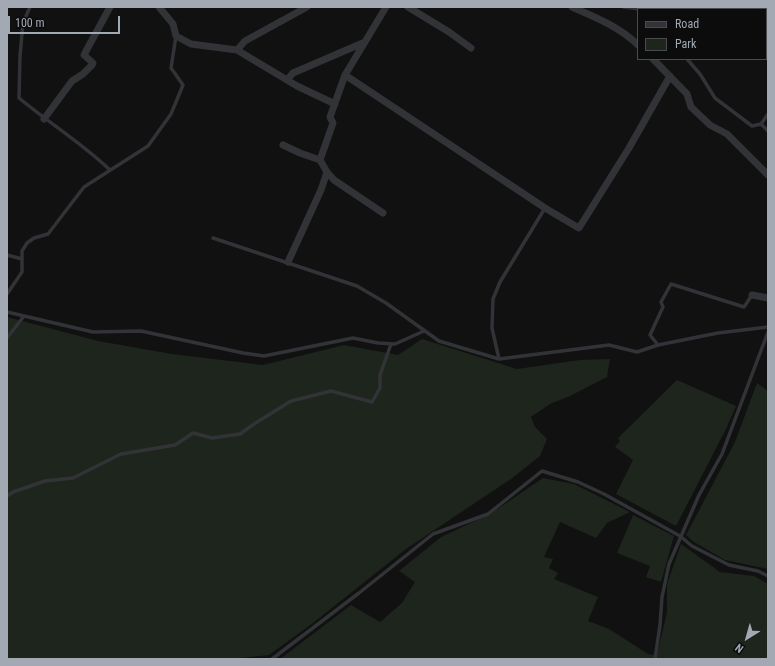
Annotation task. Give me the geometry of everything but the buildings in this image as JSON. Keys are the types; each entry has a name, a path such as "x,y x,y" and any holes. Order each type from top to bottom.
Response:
{"street":[{"path":"44,118 72,81 83,74 92,65 93,63 84,55 84,53 110,7"},
{"path":"159,7 173,24 176,36 191,44 237,50 297,86 335,104"},
{"path":"237,50 245,41 307,7"},
{"path":"320,160 333,123 330,117 345,75 386,7"},
{"path":"408,7 449,32 471,48"},
{"path":"572,7 629,36 637,44"},
{"path":"287,80 293,73 365,42"},
{"path":"654,60 687,94 691,107 710,125 727,134 768,175"},
{"path":"345,75 577,228 579,228 629,148 670,76"},
{"path":"283,145 320,160 334,180 383,213"},
{"path":"288,262 321,190 327,172"},
{"path":"752,295 768,298"}],"lane":[{"path":"30,7 23,23 20,56 19,98 78,143 110,170"},
{"path":"623,7 637,9"},
{"path":"7,294 22,272 22,251 27,243 34,238 48,234 84,187 148,146 171,114 183,85 171,68 176,36"},
{"path":"688,60 700,74 715,98 752,126 761,124 768,114"},
{"path":"761,124 768,131"},
{"path":"499,359 492,328 493,299 500,282 545,208"},
{"path":"213,238 357,286 386,303 438,341 499,359 610,345 637,352 658,344 718,333 768,327"},
{"path":"7,255 22,259"},
{"path":"658,344 650,335 664,307 661,302 671,284 744,307 752,295"},
{"path":"7,312 93,332 141,331 243,353 264,356 352,338 378,343 395,344 424,331"},
{"path":"7,338 24,316"},
{"path":"655,659 662,597 669,564 699,495 722,454 768,332"},
{"path":"7,496 12,492 45,481 73,478 121,454 175,445 193,433 212,438 240,434 291,401 331,391 372,402 380,388 380,375 391,344"},
{"path":"272,659 359,593 433,534 488,514 542,471 578,482 604,494 680,536 692,546 729,565 758,571 768,576"}],"green space":[{"path":"7,317 98,341 172,354 263,365 344,345 398,355 422,339 517,369 580,360 610,359 607,377 570,396 550,404 531,417 535,427 547,439 540,456 511,479 406,549 313,623 269,655 232,659 7,659"},
{"path":"677,380 736,406 726,429 676,526 616,494 633,460 615,447 620,441 618,438"},
{"path":"757,383 768,391 768,569 725,560 694,542 686,535 735,442"},
{"path":"543,478 574,484 630,512 607,523 596,538 560,522 544,557 553,559 549,568 558,573 554,579 598,597 588,621 609,629 648,654 657,655 667,612 667,584 681,544 720,572 754,576 768,584 768,659 280,659 351,605 380,622 402,603 415,582 399,571 441,537 490,514"},
{"path":"633,515 674,536 661,582 646,577 650,566 617,553"}]}
